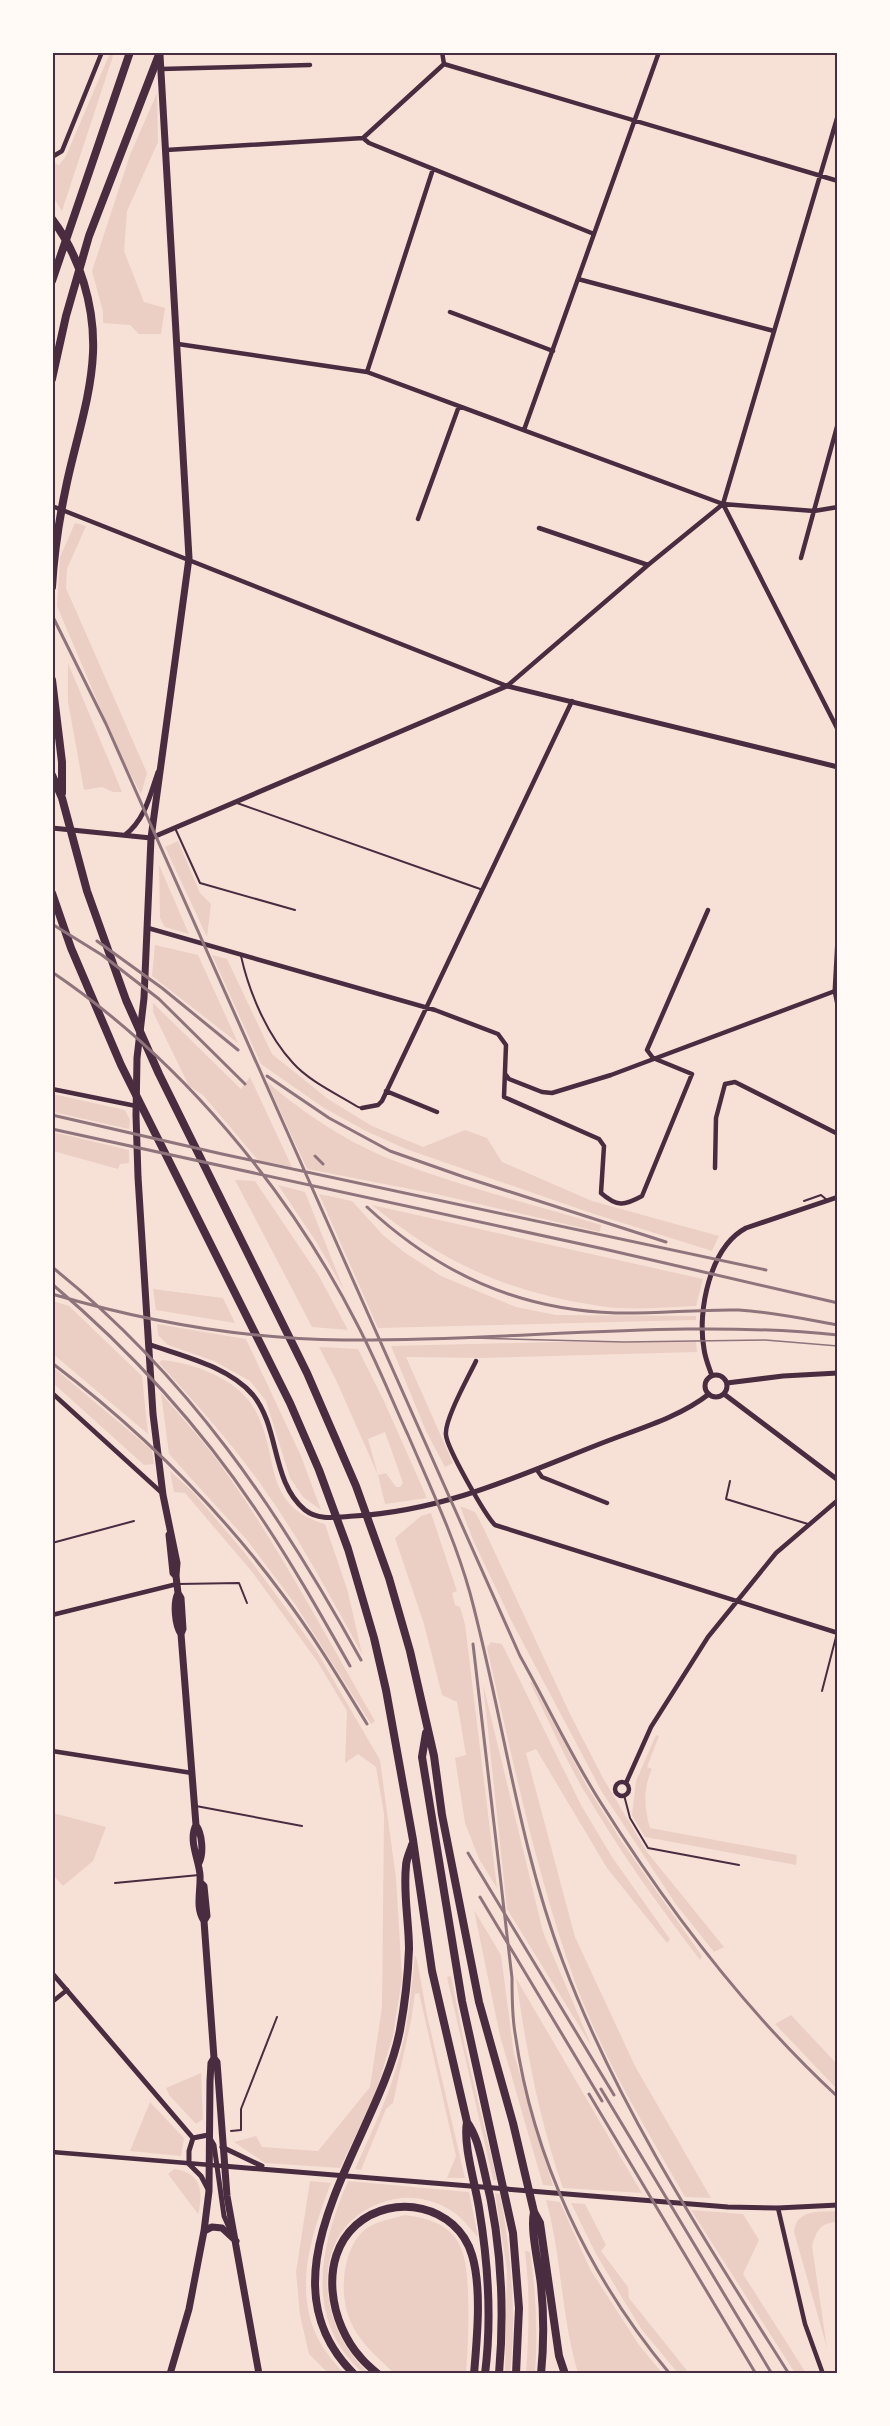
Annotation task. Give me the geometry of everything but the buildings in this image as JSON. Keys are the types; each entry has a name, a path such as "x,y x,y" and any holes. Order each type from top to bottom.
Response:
{"highway":[{"path":"52,280 130,52"},
{"path":"52,379 66,316 89,236 160,52"},
{"path":"52,219 62,231 77,263 88,297 93,352 80,430 59,523 52,587"},
{"path":"52,680 62,762 62,798"},
{"path":"52,775 62,798 87,891 126,1000 159,1074 307,1373 356,1486 389,1578 410,1651 434,1756 442,1815 479,2002 513,2123 534,2212 540,2223 559,2356 565,2373"},
{"path":"52,893 71,948 121,1065 262,1344 319,1470 354,1568 386,1690 413,1840 432,1971 467,2122 474,2133 485,2176 499,2250 502,2305 499,2373"},
{"path":"426,1728 422,1757 454,1955 515,2243 519,2308 516,2373"},
{"path":"354,2373 335,2350 321,2318 315,2286 316,2259 327,2214 385,2083 399,2034 406,1995 409,1948 406,1866 413,1840"},
{"path":"467,2122 465,2137 474,2174 487,2270 488,2312 484,2373"},
{"path":"378,2373 360,2358 344,2332 334,2303 332,2277 338,2248 355,2226 374,2212 394,2207 414,2206 434,2212 451,2222 463,2236 472,2254 477,2314 474,2373"},
{"path":"534,2212 532,2223 543,2305 541,2373"}],"main road":[{"path":"160,52 189,558 151,838 144,998 137,1058 137,1153 153,1414 164,1495 177,1563 178,1593 175,1599 178,1629 181,1634 195,1805 196,1858 201,1879 200,1916 204,1921 213,2058 209,2151 216,2165 236,2241 259,2373"},
{"path":"170,2373 189,2309 204,2230 208,2191 223,2147 217,2062 213,2058"},
{"path":"204,2230 212,2227 222,2228 236,2241"}],"street":[{"path":"52,157 62,151 102,52"},
{"path":"442,52 444,64"},
{"path":"524,430 659,52"},
{"path":"444,64 837,181"},
{"path":"166,150 363,138 444,64"},
{"path":"161,69 310,65"},
{"path":"52,828 151,838 507,686 723,504 837,115"},
{"path":"363,138 369,143 594,234"},
{"path":"367,372 433,169"},
{"path":"578,279 774,331"},
{"path":"450,312 553,351"},
{"path":"178,344 367,372 723,504 814,511 837,507"},
{"path":"418,519 459,406"},
{"path":"801,558 837,423"},
{"path":"723,504 837,730"},
{"path":"52,506 189,558 507,686 837,767"},
{"path":"540,528 648,565"},
{"path":"362,1108 378,1105 382,1101 572,701"},
{"path":"125,835 136,827 145,809 163,757"},
{"path":"147,928 426,1008 498,1034 506,1045 504,1097 599,1139 604,1146 601,1193 612,1203 628,1204 642,1196 692,1074 653,1058 647,1050 708,909"},
{"path":"837,937 835,991 837,1006"},
{"path":"506,1074 542,1092 552,1093 611,1075 835,991"},
{"path":"715,1168 717,1118 725,1084 735,1082 837,1134"},
{"path":"52,1089 136,1107"},
{"path":"386,1091 437,1112"},
{"path":"712,1376 704,1350 703,1315 706,1294 723,1246 746,1228 837,1197"},
{"path":"147,1344 212,1368 239,1382 252,1394 263,1410 283,1475 293,1497 306,1510 321,1517 384,1514 476,1493 673,1415 709,1394"},
{"path":"476,1361 447,1421 446,1435 466,1479 489,1519 503,1528 837,1633"},
{"path":"712,1376 719,1376 727,1383 783,1376 837,1373"},
{"path":"712,1376 706,1384 709,1394 715,1397 724,1394 727,1383"},
{"path":"52,1393 164,1495"},
{"path":"724,1394 837,1480"},
{"path":"537,1470 542,1477 607,1503"},
{"path":"626,1783 651,1728 700,1647 776,1553 837,1500"},
{"path":"52,1615 177,1580"},
{"path":"52,1751 192,1773"},
{"path":"619,1783 626,1783 629,1789 624,1795 618,1794 615,1788 619,1783"},
{"path":"52,1973 193,2138"},
{"path":"52,2002 67,1990"},
{"path":"193,2138 221,2132"},
{"path":"208,2135 214,2145 216,2165"},
{"path":"193,2138 189,2151 189,2164 201,2176 208,2191"},
{"path":"214,2145 223,2147 266,2168"},
{"path":"209,2151 214,2145"},
{"path":"52,2152 703,2205 778,2208 837,2205"},
{"path":"778,2208 802,2313 824,2373"}],"lane":[{"path":"234,802 483,891"},
{"path":"175,828 200,883 295,910"},
{"path":"240,956 246,980 269,1027 293,1064 362,1108"},
{"path":"804,1201 821,1195 827,1200"},
{"path":"730,1481 726,1498 808,1524"},
{"path":"52,1543 134,1521"},
{"path":"177,1580 239,1582 247,1604"},
{"path":"822,1691 837,1633"},
{"path":"624,1795 630,1818 648,1848 739,1864"},
{"path":"195,1805 302,1826"},
{"path":"115,1882 201,1879"},
{"path":"231,2131 241,2130 240,2109 277,2017"}],"shaded area":[{"path":"110,53 114,53 62,211 53,197 53,162 59,165 66,156"},
{"path":"157,93 158,142 127,211 124,251 144,302 165,308 161,334 139,334 130,325 103,323 103,312 92,271 130,155"},
{"path":"75,523 86,526 67,569 66,588 147,773 141,794 118,750 57,606 60,557"},
{"path":"68,663 122,792 113,792 102,787 84,790 68,702"},
{"path":"178,841 200,893 211,904 207,937 165,847"},
{"path":"159,865 189,934 165,927 160,918"},
{"path":"155,945 198,955 238,1043 152,976"},
{"path":"212,955 227,959 272,1054 328,1099 372,1126 423,1147 465,1130 487,1138 502,1162 592,1201 719,1236 712,1251 591,1213 406,1149 324,1108 261,1064"},
{"path":"153,1003 241,1089 250,1077 292,1167 258,1160 203,1095 189,1086 153,1012"},
{"path":"267,1082 328,1127 378,1154 446,1179 601,1225 600,1232 436,1194 307,1169"},
{"path":"53,1094 125,1110 130,1120 129,1129 53,1112"},
{"path":"53,1132 129,1150 129,1163 120,1164 118,1169 53,1151"},
{"path":"235,1180 255,1181 319,1276 348,1330 312,1327"},
{"path":"278,1185 305,1192 344,1290 317,1243"},
{"path":"319,1194 352,1201 383,1235 441,1276 516,1307 556,1315 696,1316 696,1320 378,1328"},
{"path":"372,1205 703,1279 696,1306 612,1307 567,1300 507,1284 451,1259 424,1243"},
{"path":"153,1289 223,1298 235,1323 156,1310"},
{"path":"53,1301 69,1306 142,1376 148,1434 53,1354"},
{"path":"157,1324 246,1339 301,1456 321,1510 303,1497 290,1478 266,1401 250,1381 214,1361 168,1345 158,1335"},
{"path":"556,1342 696,1342 697,1352 481,1358 406,1357 453,1463 445,1467 426,1431 391,1346"},
{"path":"319,1347 358,1349 427,1498 385,1504 378,1475","holes":["385,1432 403,1483 400,1487 396,1487 386,1473 378,1475 368,1439"]},
{"path":"162,1360 214,1374 237,1389 254,1408 262,1425 281,1491 290,1504 304,1515 325,1524 348,1592 362,1654 278,1509 227,1440 159,1363"},
{"path":"53,1367 152,1450 154,1464 144,1465 53,1383"},
{"path":"161,1393 217,1460 260,1523 375,1721 371,1724 295,1604 247,1540 169,1454"},
{"path":"170,1471 193,1492 244,1552 277,1596 316,1650 380,1760 396,1878 402,1978 393,2036 375,2095 340,2168 265,2163 234,2142 256,2136 262,2147 318,2151 370,2087 382,2007 384,1814 376,1767 358,1754 345,1763 347,1711 317,1661 253,1573 185,1493 174,1492"},
{"path":"460,1506 475,1512 570,1714 603,1778 647,1852 724,1947 714,1952 675,1903 602,1792 512,1622 473,1540"},
{"path":"431,1513 457,1591 452,1593 455,1605 460,1607 465,1624 497,1888 479,1859 465,1823 455,1758 466,1755 457,1702 442,1695 424,1624 395,1538 421,1516"},
{"path":"491,1642 502,1644 581,1805 612,1857 670,1939 667,1943 607,1868 536,1749 526,1753 575,1937 635,2066 711,2198 685,2197 626,2092 586,2010 561,1941 537,1858 487,1648"},
{"path":"530,1682 588,1788 622,1842 702,1956 700,1960 669,1919 596,1811 569,1763"},
{"path":"483,1684 543,1932 592,2047 507,1909"},
{"path":"656,1735 659,1736 647,1767 652,1769 645,1798 650,1828 797,1855 796,1865 645,1837 632,1815 636,1781"},
{"path":"53,1813 106,1827 93,1861 63,1886 53,1875"},
{"path":"474,1910 501,1955 514,2054 553,2186 543,2185 500,2036"},
{"path":"415,1955 465,2178 447,2178 456,2156 419,1993 415,1994 393,2103 386,2109 361,2170 355,2169 383,2105 401,2052 409,2010"},
{"path":"451,1976 465,2047 497,2180 493,2180 447,1977"},
{"path":"516,1978 642,2193 563,2188 534,2084"},
{"path":"791,2015 837,2064 837,2089 775,2024"},
{"path":"201,2073 203,2119 196,2124 169,2095 166,2088"},
{"path":"150,2102 184,2138 181,2156 130,2151"},
{"path":"174,2169 190,2174 198,2184 201,2198 198,2214 168,2174"},
{"path":"310,2181 331,2183 312,2242 306,2283 307,2304 312,2324 321,2344 343,2373 328,2373 309,2354 300,2315 296,2272"},
{"path":"348,2181 469,2192 478,2237 462,2219 449,2209 435,2202 411,2198 395,2199 366,2210 346,2227 333,2249 328,2274 329,2301 337,2327 350,2352 369,2373 363,2373 344,2352 331,2330 322,2282 330,2231"},
{"path":"495,2193 500,2194 512,2283 513,2328 510,2373 505,2373 507,2270"},
{"path":"546,2200 560,2202 590,2269 639,2345 662,2373 578,2373 572,2352"},
{"path":"571,2203 585,2204 606,2245 601,2251 628,2287 629,2298 689,2373 678,2373 642,2330 596,2254"},
{"path":"691,2210 743,2214 759,2240 743,2274 806,2373 795,2373"},
{"path":"837,2211 837,2222 820,2228 812,2246 827,2348 794,2232 799,2219 810,2213"},
{"path":"405,2215 437,2223 448,2230 462,2249 468,2294 466,2373 394,2373 363,2342 350,2320 344,2298 344,2274 355,2241 371,2226"},
{"path":"525,2251 530,2252 535,2297 535,2373 526,2373 528,2282"}],"tram line":[{"path":"472,1338 624,1342 765,1340 838,1346"}],"railway":[{"path":"52,615 106,724 520,1656 590,1785 653,1882 740,1995 838,2097"},
{"path":"52,924 102,955 159,999 245,1084"},
{"path":"97,941 162,988 238,1050"},
{"path":"52,972 99,1006 144,1044 226,1129 264,1176 298,1224 329,1273 357,1324 433,1493 464,1573 482,1639 534,1871 547,1917 585,2016 637,2122 666,2173 789,2374"},
{"path":"267,1076 329,1118 390,1151 666,1242"},
{"path":"52,1115 222,1154 766,1270"},
{"path":"52,1129 604,1249 838,1303"},
{"path":"315,1156 323,1164"},
{"path":"367,1207 422,1251 451,1269 513,1296 580,1310 616,1313 739,1310 838,1325"},
{"path":"52,1267 101,1309 188,1399 263,1498 297,1550 361,1660"},
{"path":"52,1284 136,1362 211,1448 281,1548 350,1666"},
{"path":"52,1294 160,1321 233,1332 306,1339 405,1340 714,1329 776,1330 838,1335"},
{"path":"52,1363 146,1442 232,1531 294,1611 367,1724"},
{"path":"473,1644 512,1978 514,2026 535,2126 569,2214 590,2257 614,2298 670,2374"},
{"path":"468,1853 614,2095"},
{"path":"480,1897 602,2101"},
{"path":"601,2089 772,2374"},
{"path":"589,2094 756,2374"}]}
